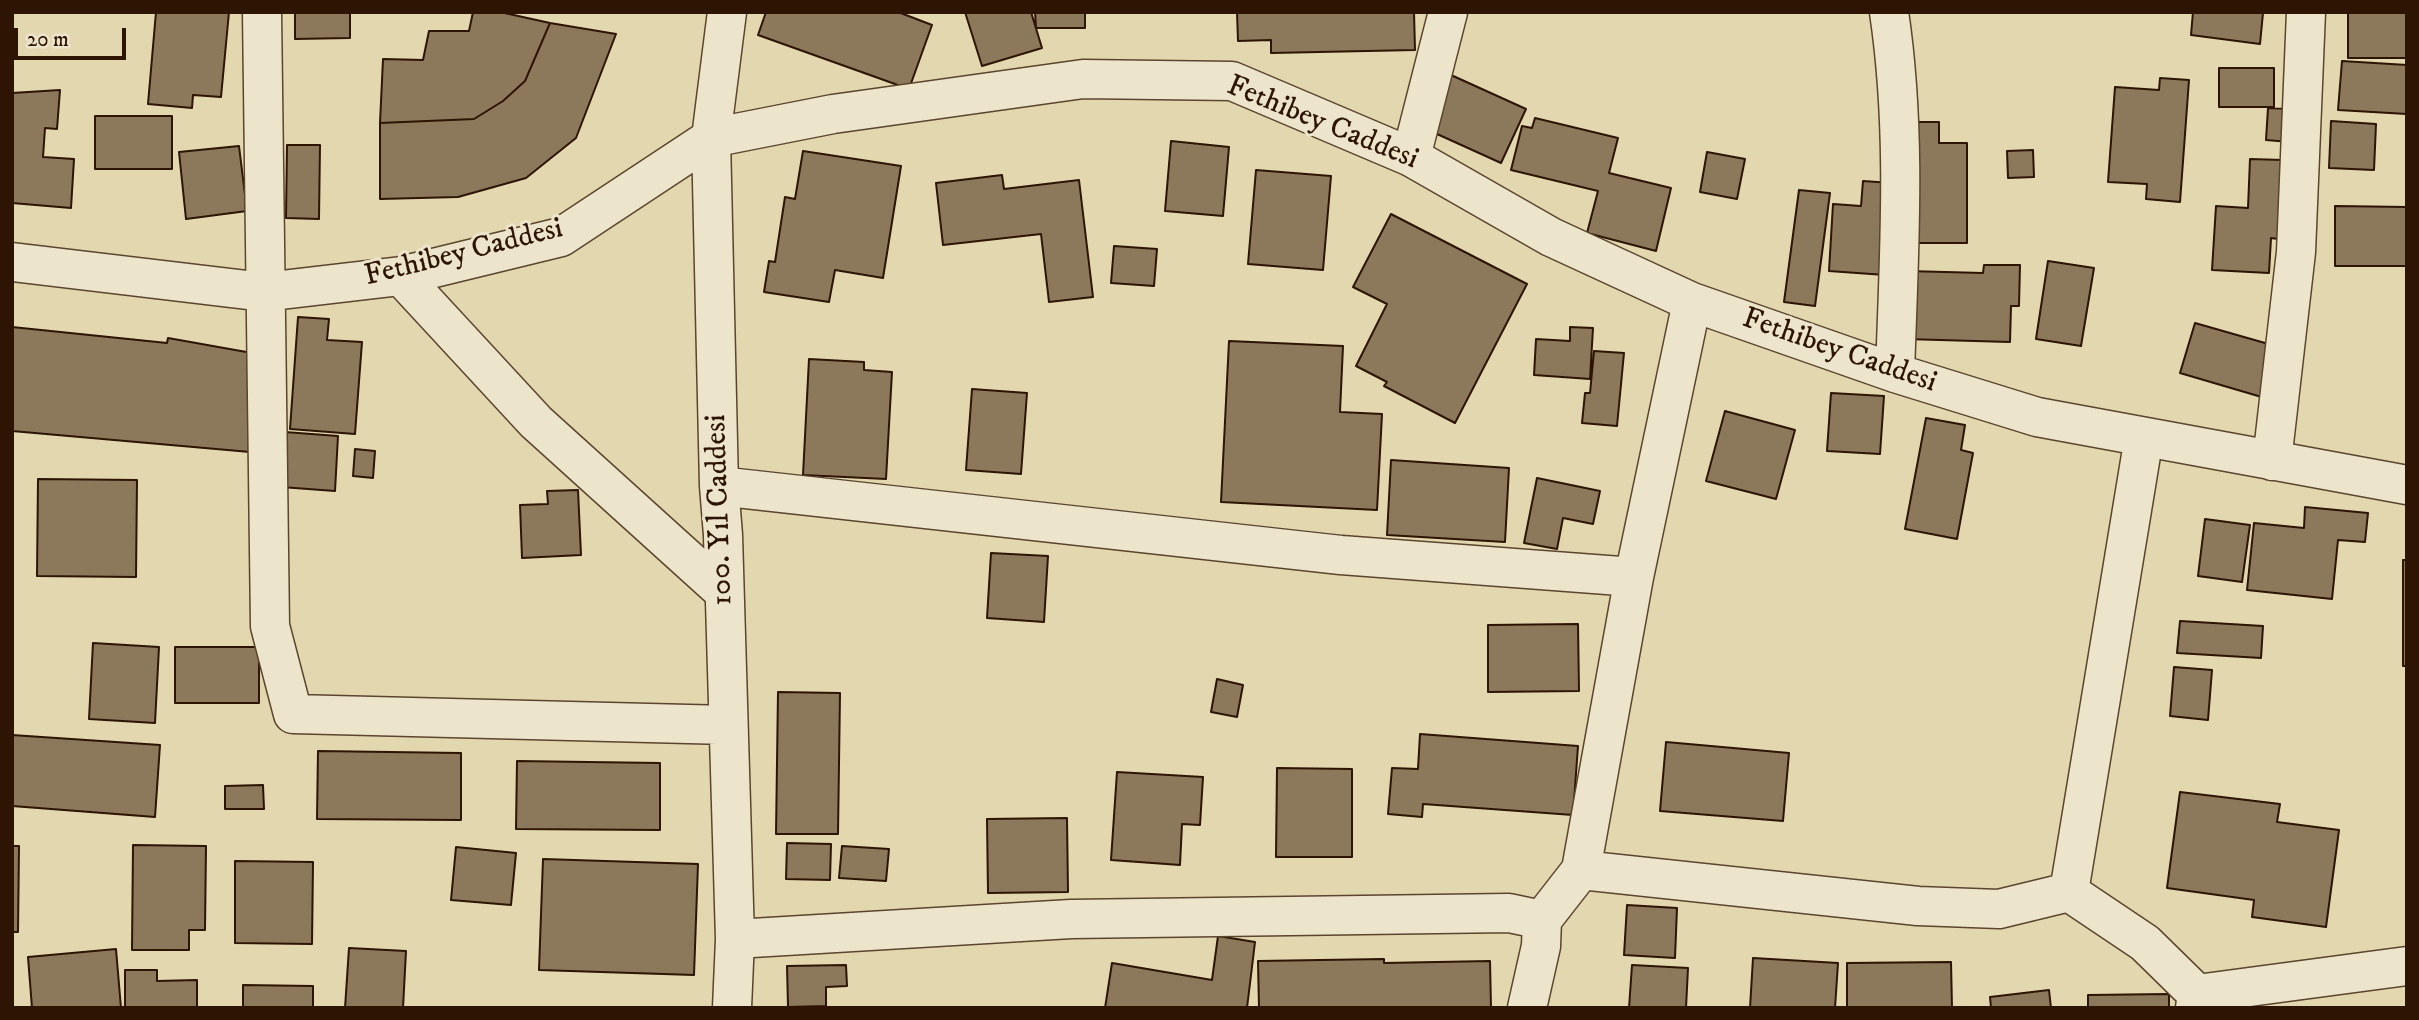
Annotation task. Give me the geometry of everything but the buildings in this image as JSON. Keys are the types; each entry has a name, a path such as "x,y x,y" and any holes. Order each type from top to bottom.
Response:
{"street":[{"path":"261,12 270,626 293,714 728,725"},
{"name":"100. Yıl Caddesi","path":"727,12 711,138 719,486 735,939 732,1008"},
{"path":"1411,157 1448,12"},
{"path":"1889,12 1897,68 1902,164 1895,373"},
{"path":"2273,461 2296,252 2306,12"},
{"name":"Fethibey Caddesi","path":"12,262 264,292 401,276 561,237 711,138 832,114 1083,79 1232,81 1411,157 1552,237 1692,302 1895,373 2037,417 2407,485"},
{"path":"401,276 536,422 724,592"},
{"path":"1527,1008 1541,946 1542,920 1581,870 1634,577 1692,302"},
{"path":"2069,892 2144,437"},
{"path":"719,486 1341,555 1634,577"},
{"path":"1581,870 1918,906 1999,909 2069,892 2145,943 2196,1001 2407,967"},
{"path":"735,939 1071,919 1509,913 1542,920"}]}
